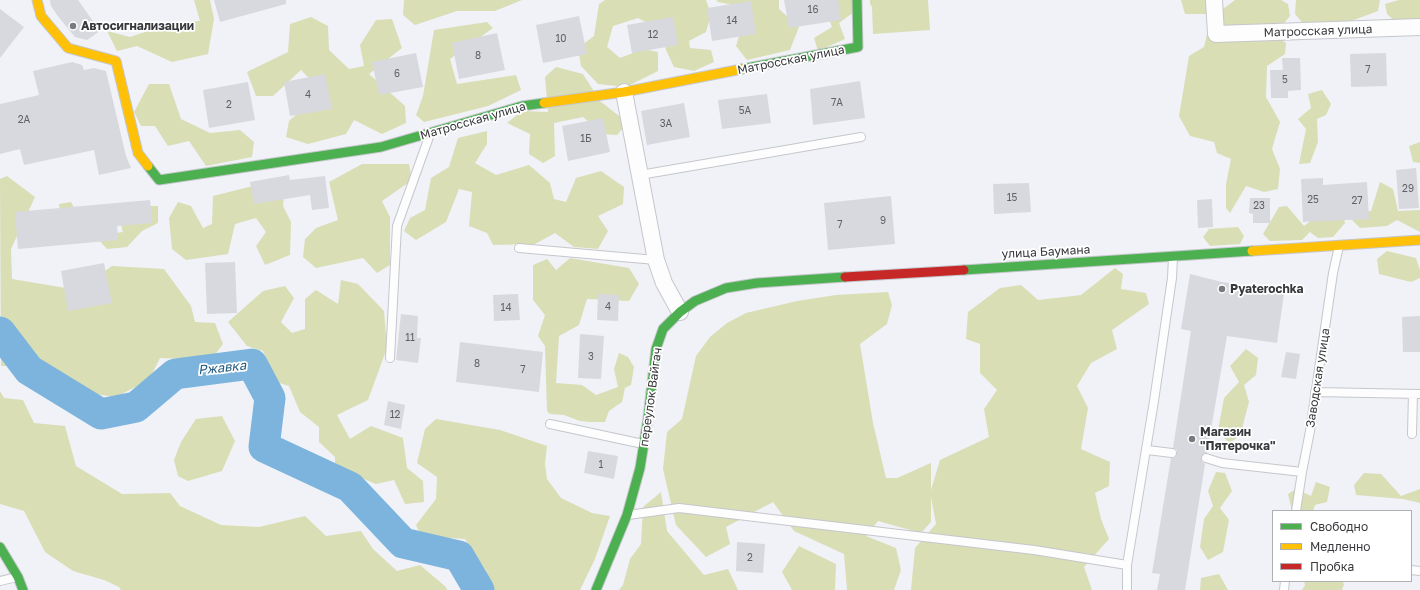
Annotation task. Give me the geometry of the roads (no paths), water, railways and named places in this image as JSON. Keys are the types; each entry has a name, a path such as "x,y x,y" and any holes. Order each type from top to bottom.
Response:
{"street":[{"name":"Матросская улица","path":"37,0 41,16 68,48 116,61 138,153 159,180 381,147 522,106 624,92 858,47 857,0"},
{"name":"Матросская улица","path":"1214,0 1216,34 1420,27"},
{"path":"624,92 656,260 664,282 680,312"},
{"name":"улица Баумана","path":"680,312 695,301 710,294 744,285 903,273 1420,240"},
{"name":"переулок Вайгач","path":"596,590 627,515 640,468 656,349 663,329 680,312"},
{"path":"0,547 18,577 23,590"}],"lane":[{"path":"390,358 397,226 431,132"},
{"path":"640,175 861,137"},
{"name":"Заводская улица","path":"1296,510 1310,431 1333,273 1339,245"},
{"path":"519,248 656,260"},
{"path":"1128,590 1127,565 1141,476 1147,450 1172,278 1173,256"},
{"path":"1315,392 1416,394 1412,434"},
{"path":"550,424 644,445"},
{"path":"1147,450 1172,453"},
{"path":"1206,458 1222,463 1302,472"},
{"path":"627,515 679,508 1034,550 1127,565"},
{"path":"0,581 18,577"}],"waterway":[{"name":"Ржавка","path":"0,332 29,370 101,414 136,407 175,374 252,364 270,398 264,447 350,487 403,543 459,556 479,590"}],"place":[{"name":"Автосигнализации","path":"73,26"},
{"name":"Pyaterochka","path":"1222,289"},
{"name":"Магазин \"Пятерочка\"","path":"1192,439"}]}
